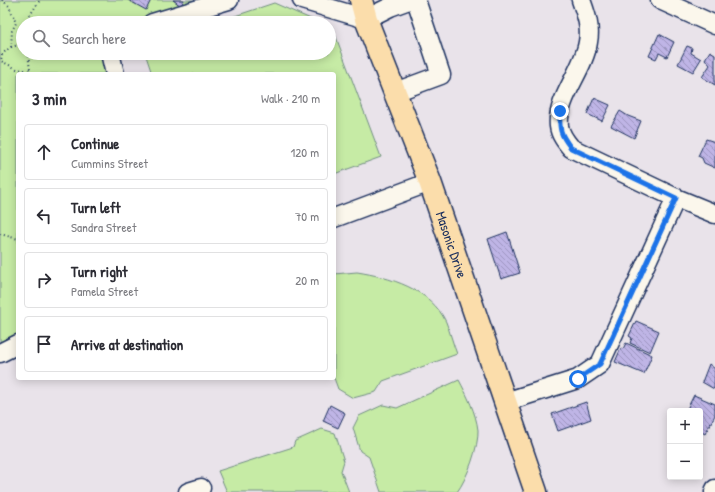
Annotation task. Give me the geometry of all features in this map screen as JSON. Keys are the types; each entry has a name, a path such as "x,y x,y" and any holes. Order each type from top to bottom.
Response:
{"main road":[{"name":"Masonic Drive","path":"364,9 430,182 536,492"}],"street":[{"path":"175,16 229,0"},
{"path":"302,0 364,9 390,7 409,0"},
{"path":"395,92 441,75 416,0"},
{"path":"581,0 588,19 588,42 583,61 560,111 559,127 563,137 571,148 676,198 715,214"},
{"path":"660,0 715,25"},
{"path":"112,60 115,72"},
{"path":"336,217 430,182"},
{"path":"505,402 578,379 600,364 676,198"},
{"path":"0,353 16,345"}],"path":[{"path":"2,0 9,6 15,19 11,47"},
{"path":"30,16 40,0"},
{"path":"16,46 11,47 2,54 1,61 17,69 28,72"},
{"path":"29,60 31,72"},
{"path":"0,234 16,238"}],"green space":[{"path":"0,0 217,0 168,16 16,16 16,60 111,60 114,72 16,72 16,344 0,352"},
{"path":"274,3 304,16 235,16"},
{"path":"336,37 381,157 336,173 336,72 151,72 147,60 336,60"},
{"path":"357,272 369,274 395,281 420,293 439,311 446,322 457,354 383,381 376,392 353,398 338,389 335,380 336,380 336,274"},
{"path":"459,380 473,411 477,424 478,437 472,462 465,479 457,492 381,492 369,457 360,451 353,428 359,416 383,405 397,408"},
{"path":"322,429 335,433 344,461 341,471 349,492 227,492 218,471 293,447 295,441"}],"building":[{"path":"128,0 151,0 146,10"},
{"path":"173,0 184,0 181,6"},
{"path":"659,34 674,42 667,57 659,53 656,59 649,56"},
{"path":"687,46 692,48 691,53 701,59 693,72 678,64"},
{"path":"710,51 715,54 715,85 702,77 710,65 705,59"},
{"path":"594,98 610,105 602,121 587,114"},
{"path":"620,111 641,121 634,138 611,126"},
{"path":"706,139 715,142 715,168 704,163 702,158 698,156"},
{"path":"507,232 520,273 501,279 488,239"},
{"path":"636,321 659,331 650,352 630,343 632,338 629,336"},
{"path":"626,343 652,355 644,374 615,362 621,348 623,349"},
{"path":"709,364 715,369 714,389 702,382"},
{"path":"694,395 715,404 715,415 705,434 703,433 703,408 688,408"},
{"path":"586,402 591,419 558,431 552,414"},
{"path":"330,405 345,413 338,428 323,421"}],"route":[{"path":"560,111 559,127 563,137 571,148 676,198 600,364 578,379"}]}
